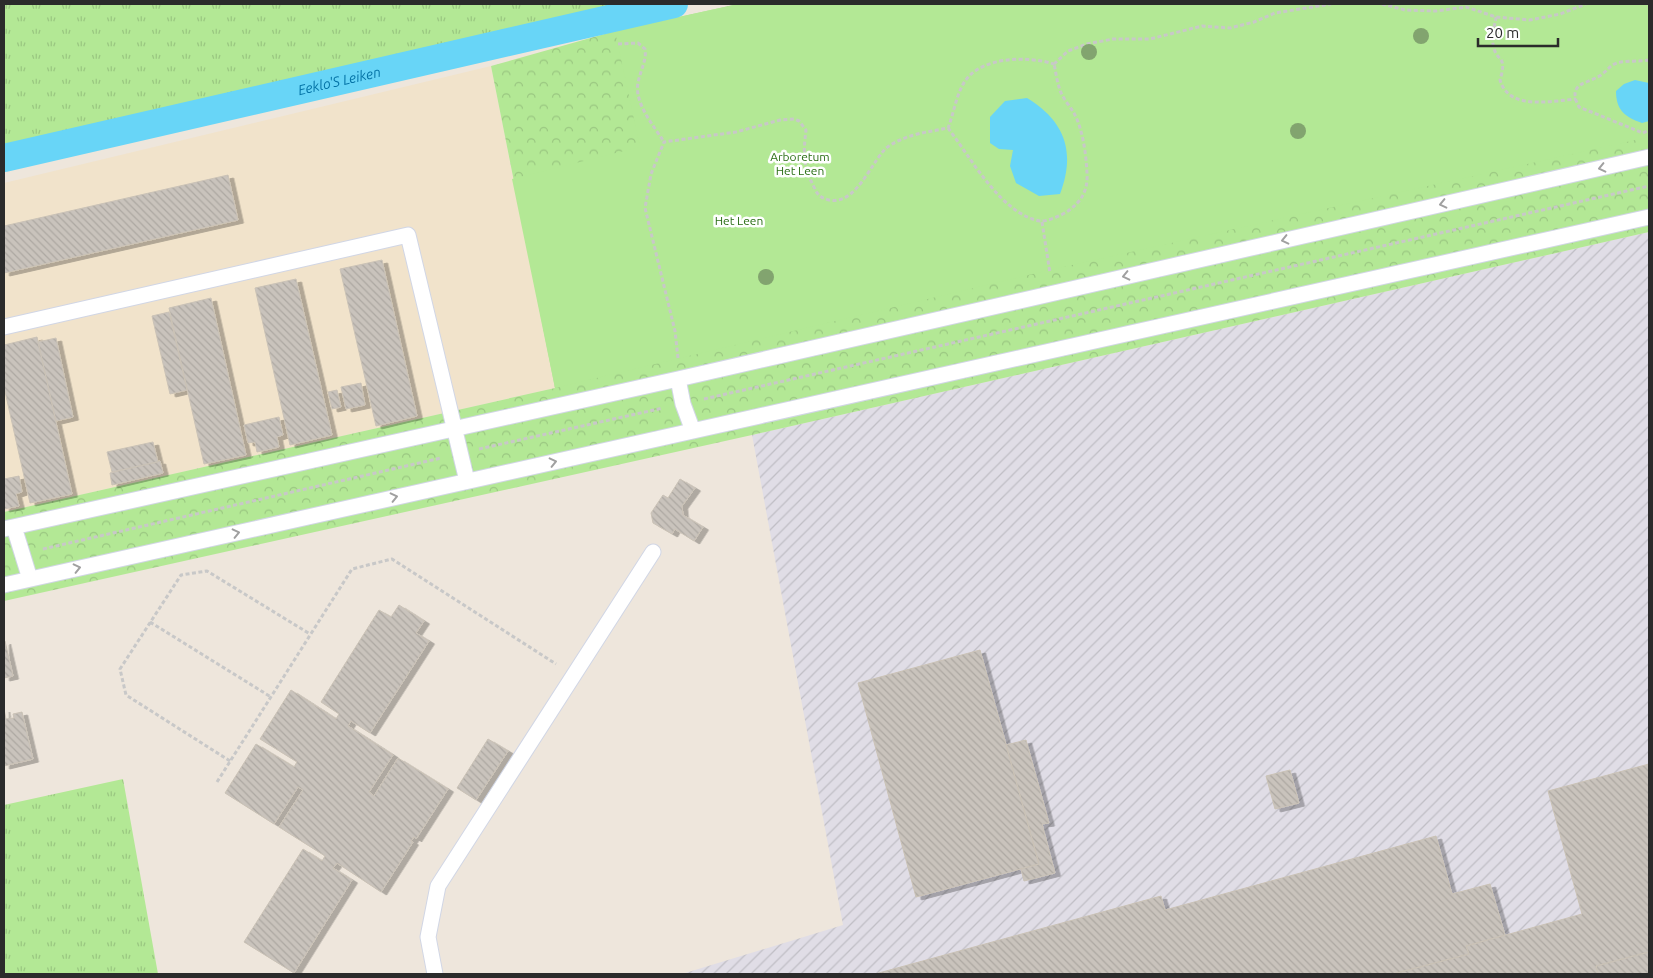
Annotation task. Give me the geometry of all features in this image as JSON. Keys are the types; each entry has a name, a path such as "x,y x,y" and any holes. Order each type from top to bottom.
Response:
{"lane":[{"path":"30,579 22,554 9,528 1649,157"},
{"path":"4,585 1649,217"},
{"path":"4,327 408,235 467,481"},
{"path":"678,378 683,404 693,431"},
{"path":"435,974 428,937 438,886 653,552"}],"path":[{"path":"1054,64 1068,51 1087,44 1113,39 1150,39 1202,26 1230,28 1254,22 1275,13 1331,4"},
{"path":"1382,4 1405,10 1421,11 1436,11 1466,6 1496,16 1530,20 1560,14 1586,4"},
{"path":"1496,16 1492,41 1503,62 1504,68 1500,80 1504,90 1525,102 1576,99"},
{"path":"618,44 638,44 646,49 646,56 637,86 639,98 646,114 664,142"},
{"path":"948,128 960,91 966,80 976,69 1015,60 1044,61 1054,64"},
{"path":"1649,60 1615,63 1599,77 1584,81 1578,87 1576,99 1579,107 1643,133 1649,130"},
{"path":"948,128 992,189 1009,206 1042,222 1066,212 1079,203 1085,193 1087,184 1081,136 1074,114 1060,91 1054,64"},
{"path":"664,142 736,132 767,122 794,119 799,121 806,130 804,149 807,177 816,193 822,198 833,201 846,197 855,189 887,147 903,138 948,128"},
{"path":"664,142 650,174 645,208 675,331 678,358"},
{"path":"22,554 461,453 1649,186"},
{"path":"1042,222 1053,293"},
{"path":"217,782 352,569 392,559 574,676"},
{"path":"230,761 126,694 120,669 181,575 207,570 310,634"},
{"path":"150,622 271,697"}],"shaded area":[{"path":"491,66 555,388 4,512 4,183"},
{"path":"1649,232 1649,974 682,974 843,925 752,435"}],"green space":[{"path":"4,4 635,4 4,148"},
{"name":"Arboretum Het Leen","path":"738,4 1649,4 1649,232 752,435 4,601 4,512 555,388 491,66 615,31"},
{"name":"Arboretum Het Leen","path":"738,4 1649,4 1649,137 1045,271 555,388 512,179 640,147 615,31"},
{"path":"123,779 158,974 4,974 4,805"}],"water":[{"path":"1635,80 1649,83 1649,121 1642,123 1626,115 1620,108 1616,98 1616,91 1624,84"},
{"path":"1027,98 1050,117 1064,139 1067,151 1067,165 1060,194 1039,196 1016,183 1010,166 1013,150 999,149 990,143 990,117 1005,101"}],"building":[{"path":"228,175 238,220 4,273 4,226"},
{"path":"382,260 417,416 376,426 340,269"},
{"path":"296,279 332,435 290,445 255,288"},
{"path":"211,298 246,455 204,464 169,308"},
{"path":"169,312 187,390 170,394 152,316"},
{"path":"37,337 72,494 30,503 4,387 4,345"},
{"path":"56,338 73,417 56,421 38,342"},
{"path":"361,383 365,405 346,409 341,387"},
{"path":"337,390 341,407 332,409 328,392"},
{"path":"279,417 283,435 277,437 279,447 257,452 255,442 248,443 244,425"},
{"path":"153,442 158,462 112,472 107,452"},
{"path":"160,461 163,473 112,485 110,473"},
{"path":"19,476 22,492 16,494 19,506 4,509 4,479"},
{"path":"680,479 695,488 682,506 683,515 703,527 694,541 675,529 672,534 653,523 651,513 663,495 668,498"},
{"path":"399,605 424,621 416,633 429,641 370,733 351,721 348,726 393,755 369,792 374,796 398,758 448,789 416,839 414,837 411,841 413,842 381,892 337,863 333,868 352,880 294,973 244,942 303,849 322,861 325,856 279,827 303,790 298,787 274,824 225,793 256,744 294,767 297,762 260,739 291,690 336,719 339,714 321,702 379,610 391,617"},
{"path":"4,642 13,676 4,678"},
{"path":"980,650 1039,864 916,897 858,683"},
{"path":"4,709 6,719 14,718 13,714 22,712 33,759 4,766"},
{"path":"488,739 508,751 476,800 457,788"},
{"path":"1026,740 1049,823 1042,824 1055,873 1024,881 1021,869 1039,864 1006,745"},
{"path":"1649,764 1649,952 1596,966 1598,974 1393,974 1469,954 1466,946 1582,914 1548,791"},
{"path":"1290,770 1299,803 1275,809 1266,776"},
{"path":"1436,836 1452,894 1490,884 1505,935 1466,946 1469,954 1393,974 875,974 1161,896 1165,910"},
{"path":"1649,952 1649,974 1598,974 1596,966"}],"waterway":[{"name":"Eeklo'S Leiken","path":"4,158 674,4"}],"park label":[{"name":"Het Leen","path":"739,221"}]}
